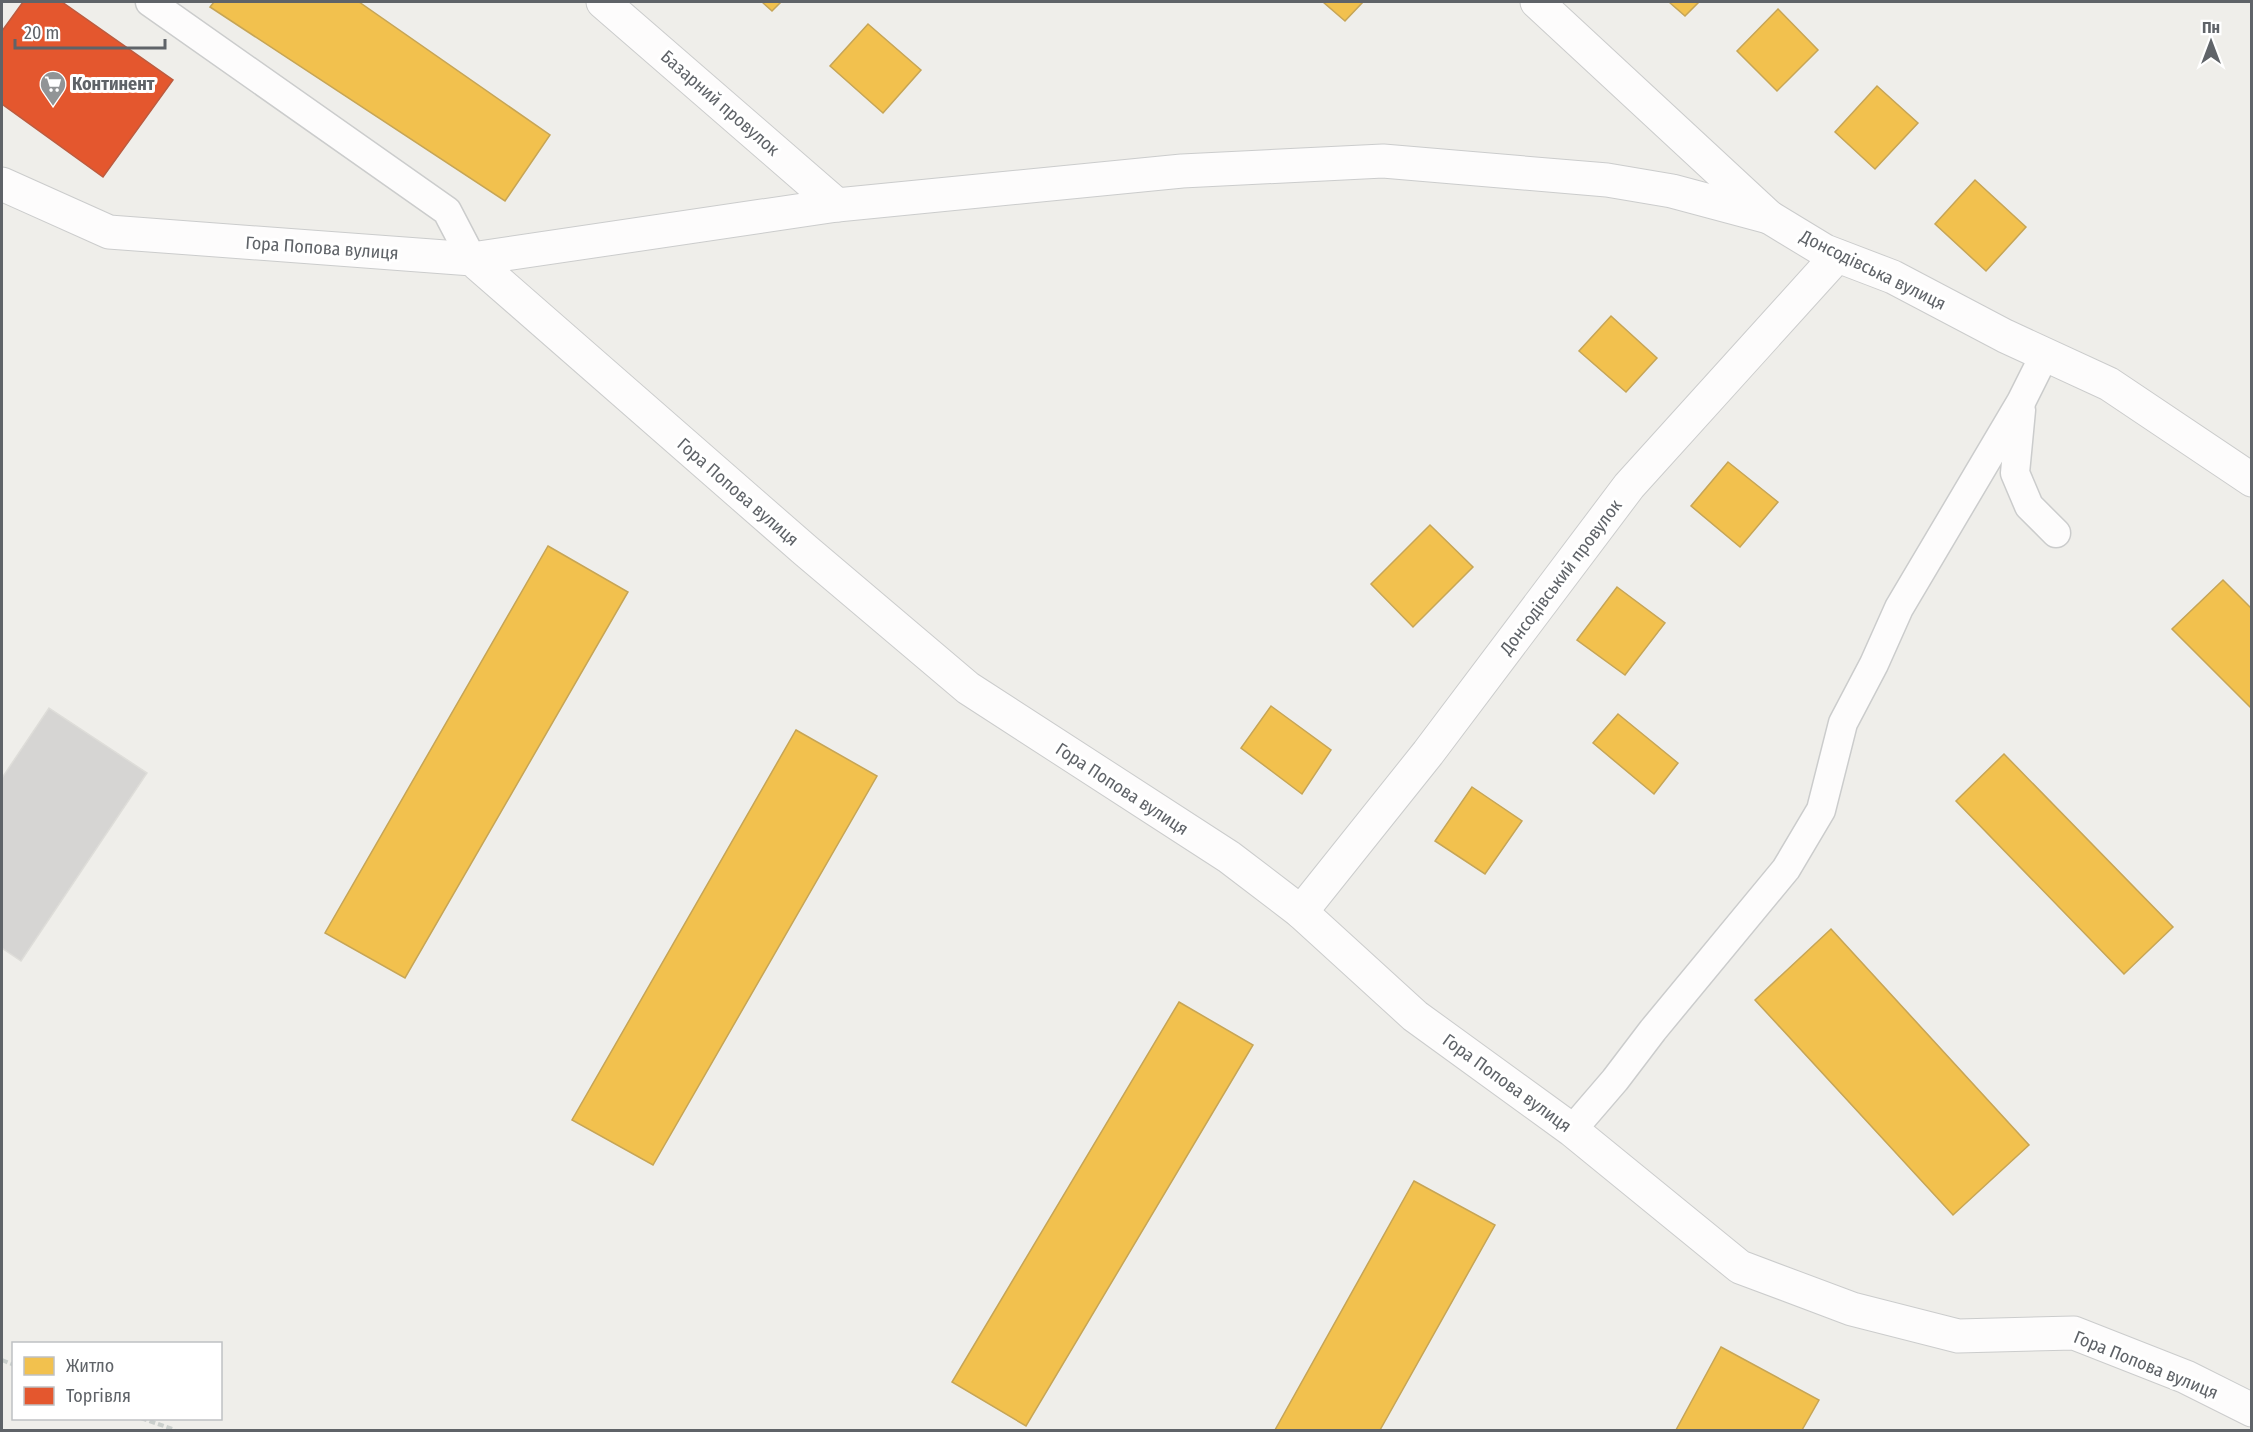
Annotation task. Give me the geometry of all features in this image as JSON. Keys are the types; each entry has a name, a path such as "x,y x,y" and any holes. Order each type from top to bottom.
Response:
{"street":[{"name":"Базарний провулок","path":"603,2 837,206"},
{"name":"Донсодівська вулиця","path":"1537,2 1768,217 1837,256 1893,277 2005,336 2109,384 2252,480"},
{"path":"472,259 837,206 1182,171 1383,161 1607,180 1672,191 1768,217"},
{"name":"Гора Попова вулиця","path":"2,184 110,232 472,259 814,558 968,688 1229,857 1301,912 1415,1016 1572,1130 1740,1267 1852,1309 1958,1336 2074,1333 2186,1377 2252,1410"},
{"name":"Донсодівський провулок","path":"1301,912 1428,753 1629,486 1837,256"}],"lane":[{"path":"150,2 447,211 472,259"},
{"path":"1572,1130 1786,868 1821,810 1843,723 1874,664 1899,608 2022,402 2045,354"},
{"path":"2022,402 2015,473 2029,506 2056,533"}],"path":[{"path":"144,1420 176,1431"}],"building: Житло":[{"path":"214,2 359,2 550,135 505,201 210,7"},
{"path":"762,2 781,2 772,11"},
{"path":"1323,2 1363,2 1345,21"},
{"path":"1669,2 1699,2 1685,16"},
{"path":"1778,9 1818,50 1777,91 1737,51"},
{"path":"868,24 921,70 883,113 830,66"},
{"path":"1877,86 1918,123 1875,169 1835,132"},
{"path":"1975,180 2026,227 1986,271 1935,224"},
{"path":"1611,316 1657,358 1626,392 1579,351"},
{"path":"1728,462 1778,502 1740,547 1691,506"},
{"path":"1430,525 1473,567 1413,627 1371,584"},
{"path":"548,546 628,592 405,978 325,933"},
{"path":"2223,580 2252,609 2252,709 2172,629"},
{"path":"1617,587 1665,623 1625,675 1577,640"},
{"path":"1271,706 1331,750 1302,794 1241,748"},
{"path":"1618,714 1678,763 1654,794 1593,743"},
{"path":"796,730 877,776 653,1165 572,1120"},
{"path":"2004,754 2173,927 2124,974 1956,801"},
{"path":"1472,787 1522,821 1485,874 1435,841"},
{"path":"1831,929 2029,1145 1953,1215 1755,1000"},
{"path":"1179,1002 1253,1045 1026,1426 952,1382"},
{"path":"1414,1181 1495,1225 1380,1430 1275,1430"},
{"path":"1721,1347 1819,1400 1802,1430 1676,1430"}],"building: Торгівля":[{"path":"23,2 62,2 173,80 103,177 2,104 2,31"}],"building: Інше":[{"path":"49,708 147,773 21,961 2,948 2,778"}],"place":[{"name":"Континент","path":"53,107"}]}
